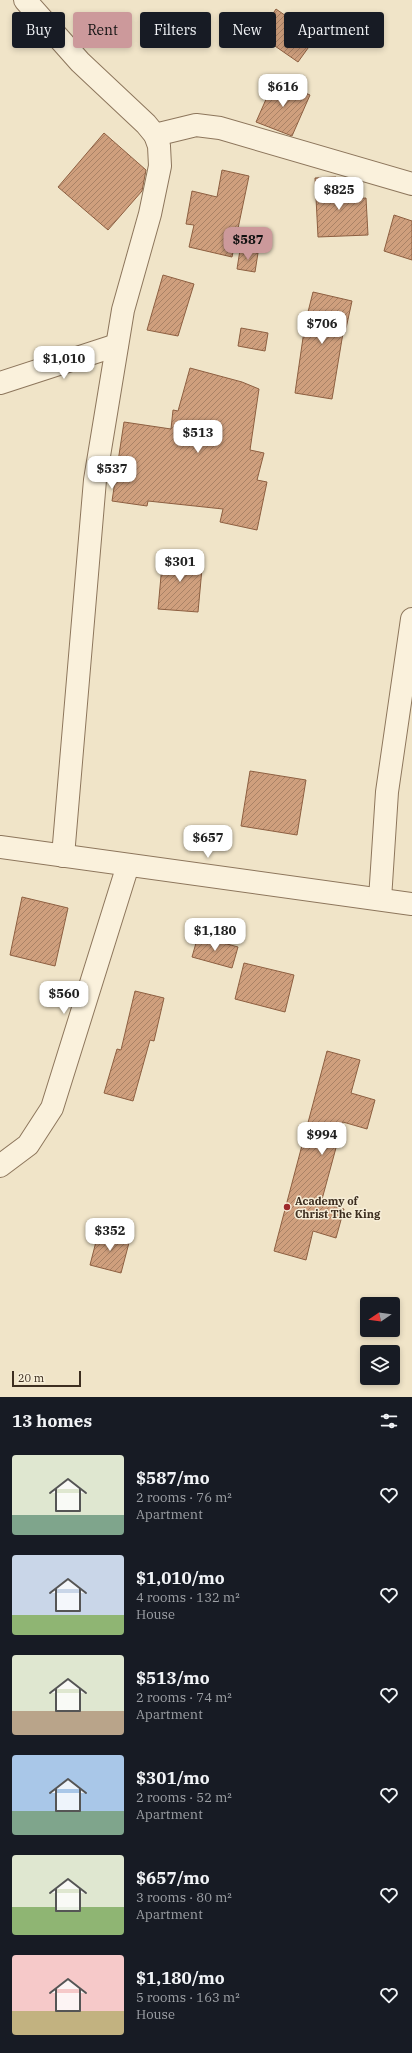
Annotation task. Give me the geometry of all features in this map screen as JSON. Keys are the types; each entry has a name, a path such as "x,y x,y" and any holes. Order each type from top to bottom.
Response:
{"street":[{"path":"26,0 80,62 146,124 155,135 159,146 160,166 150,214 123,310 95,480 63,856"},
{"path":"155,135 196,125 220,128 412,184"},
{"path":"0,383 117,345"},
{"path":"380,899 387,792 412,619"},
{"path":"0,847 412,904"},
{"path":"0,1166 28,1145 52,1108 128,865"}],"building":[{"path":"276,9 284,15 284,48 308,48 298,62 276,47 276,12 274,12"},
{"path":"275,79 310,95 292,136 256,122"},
{"path":"104,133 146,170 142,191 108,230 58,187"},
{"path":"222,170 249,176 232,257 189,247 194,225 186,224 192,191 217,197"},
{"path":"336,177 336,188 351,188 351,199 366,198 368,235 318,237 315,178"},
{"path":"394,215 412,221 412,260 384,251"},
{"path":"240,250 258,253 255,272 237,269"},
{"path":"163,275 194,284 178,336 147,330"},
{"path":"313,292 352,301 345,333 343,333 332,399 295,393 305,324"},
{"path":"241,328 268,333 265,351 238,346"},
{"path":"190,368 242,382 259,389 250,450 264,453 257,480 267,482 257,530 220,522 223,509 148,501 147,506 112,501 124,422 171,429 173,410 178,411"},
{"path":"163,554 203,558 198,612 158,609"},
{"path":"250,771 306,780 297,835 241,826"},
{"path":"22,897 68,908 55,966 10,955"},
{"path":"198,936 238,947 232,968 192,957"},
{"path":"244,963 294,975 285,1012 235,999"},
{"path":"135,991 164,998 154,1041 150,1040 133,1101 104,1093 117,1049 121,1050"},
{"path":"327,1051 360,1060 351,1093 375,1100 367,1129 343,1122 321,1203 344,1209 336,1238 313,1231 306,1260 274,1251"},
{"path":"99,1230 130,1239 121,1273 90,1265"}],"place":[{"name":"Academy of Christ The King","path":"287,1207"}]}
